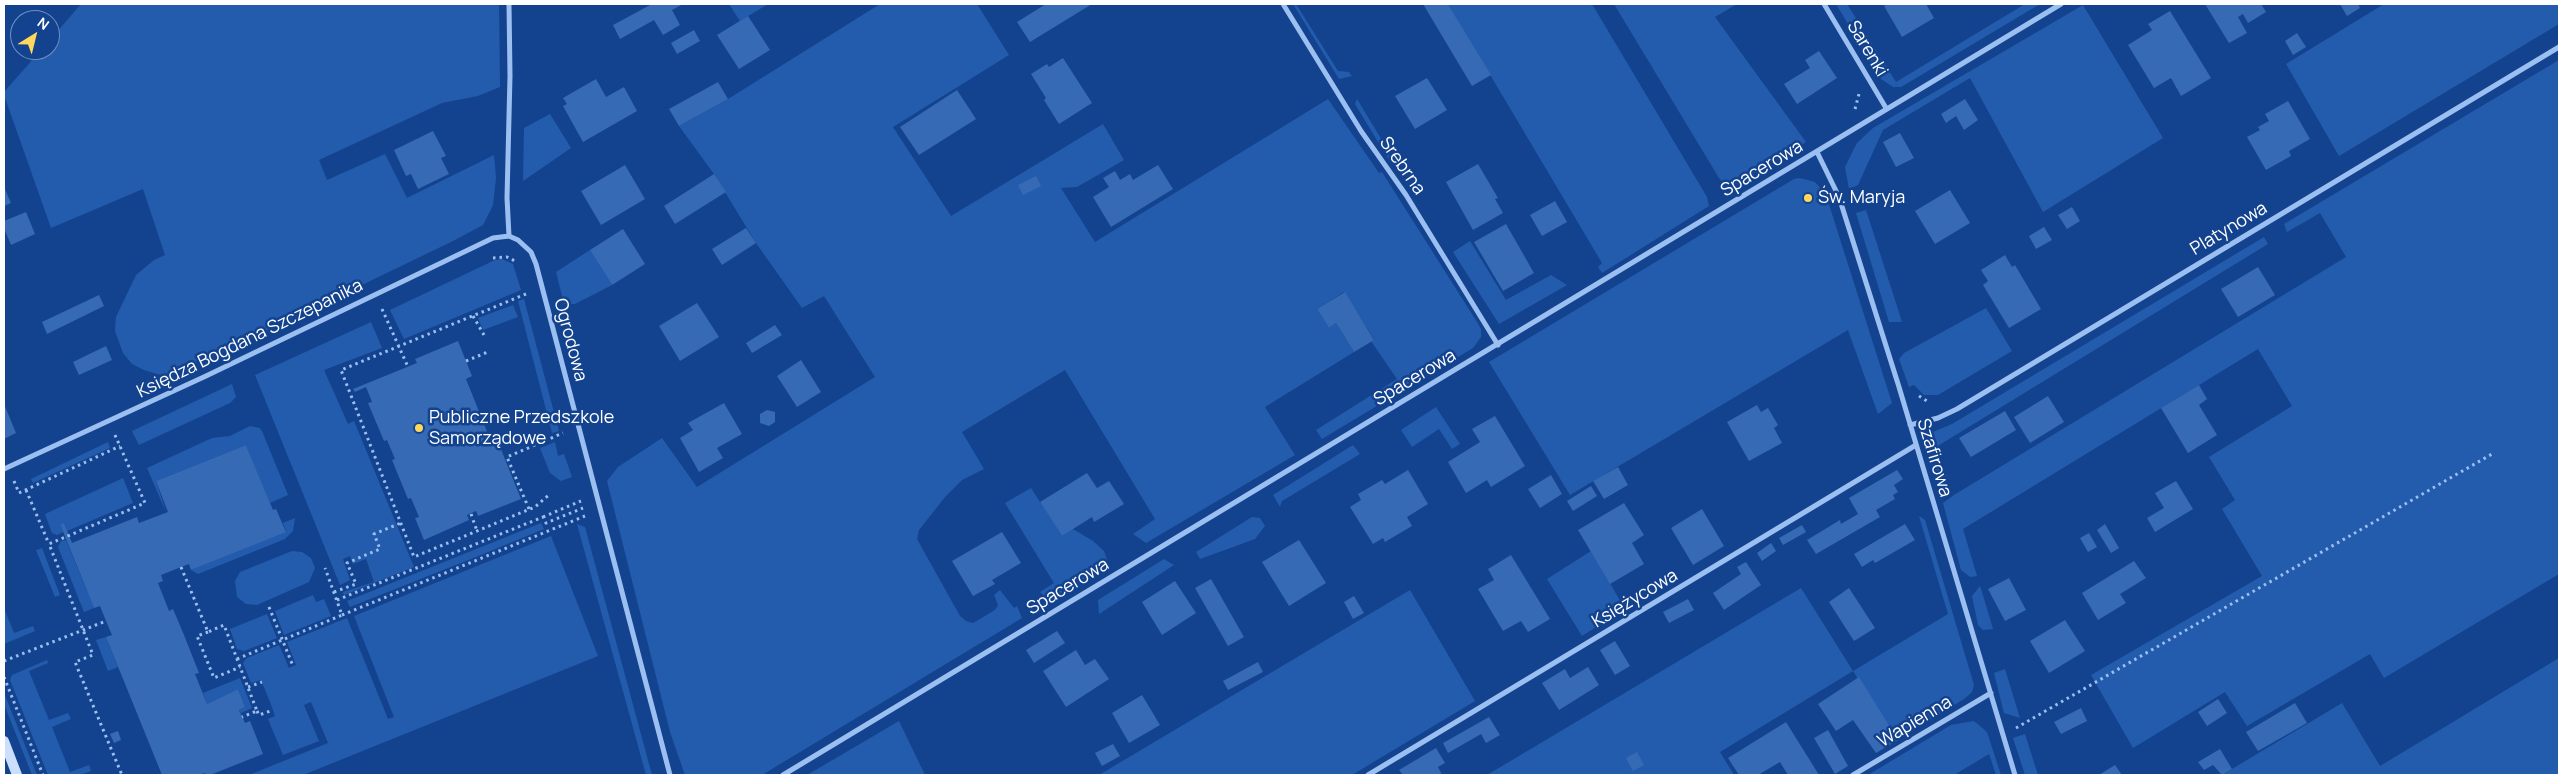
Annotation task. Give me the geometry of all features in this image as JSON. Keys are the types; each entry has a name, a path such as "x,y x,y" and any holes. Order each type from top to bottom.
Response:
{"main road":[{"path":"4,741 17,775"}],"street":[{"path":"509,4 510,76 507,198 509,236"},
{"name":"Srebrna","path":"1283,4 1361,131 1406,194 1498,344"},
{"name":"Sarenki","path":"1824,4 1886,108"},
{"name":"Spacerowa","path":"783,775 2061,4"},
{"name":"Platynowa","path":"1910,425 1938,418 1957,409 2559,46"},
{"name":"Szafirowa","path":"1817,152 1839,197 1910,425 2015,775"},
{"name":"Księdza Bogdana Szczepanika","path":"4,469 206,376 493,238 509,236"},
{"name":"Ogrodowa","path":"509,236 526,246 536,264 670,775"},
{"name":"Księżycowa","path":"1368,775 1916,446"},
{"name":"Wapienna","path":"1853,775 1990,693"}],"path":[{"path":"490,259 507,257 516,262"},
{"path":"524,286 528,303"},
{"path":"526,294 341,370 414,557 529,509 550,494"},
{"path":"374,313 391,305"},
{"path":"382,309 408,367"},
{"path":"473,316 484,335"},
{"path":"466,361 490,351"},
{"path":"560,424 565,442"},
{"path":"529,509 507,458 563,433"},
{"path":"49,544 145,503 115,435"},
{"path":"14,480 19,493 120,446"},
{"path":"2003,734 2030,721 2492,454"},
{"path":"26,490 93,655 75,662 122,775"},
{"path":"579,495 588,526"},
{"path":"337,600 581,501"},
{"path":"543,517 546,523 583,508"},
{"path":"471,514 477,531"},
{"path":"236,659 585,516"},
{"path":"334,592 356,584 347,562 380,550 374,534 401,523"},
{"path":"181,567 208,632"},
{"path":"325,568 342,615"},
{"path":"269,606 293,666"},
{"path":"4,661 106,621"},
{"path":"240,667 214,678 197,636 224,625 236,659 240,667 248,687 258,715 273,710"},
{"path":"4,677 43,775"},
{"path":"248,687 262,682"},
{"path":"242,717 257,711"}],"shaded area":[{"path":"81,4 499,4 500,87 478,96 442,103 319,160 327,180 385,154 407,198 494,155 496,178 493,205 483,225 200,363 200,360 164,376 144,370 132,364 123,353 115,331 116,317 136,275 154,260 165,255 143,189 51,228 4,95 4,92 32,60 60,60 60,28"},
{"path":"729,4 768,4 740,21"},
{"path":"880,4 977,4 1009,55 893,127 951,216 1103,124 1124,160 1077,187 1061,188 1095,242 1328,99 1379,173 1382,172 1477,322 1481,329 1481,337 1473,348 1322,439 1316,430 1397,379 1371,341 1374,339 1344,292 1317,309 1329,328 1336,323 1354,352 1265,407 1295,455 1146,543 1133,534 1155,519 1065,370 962,432 984,469 962,480 945,497 919,530 917,539 960,616 966,621 973,623 995,610 998,605 994,595 1000,590 1014,608 1017,606 1022,618 762,775 685,775 670,732 607,481 618,467 662,438 697,487 875,377 824,296 802,308 756,243 714,174 679,126 728,99"},
{"path":"1293,4 1296,4 1338,71 1349,72 1352,76 1339,79"},
{"path":"1448,4 1592,4 1707,197 1709,206 1602,273 1598,267 1602,263"},
{"path":"1614,4 1737,4 1715,17 1806,142 1729,188 1719,178"},
{"path":"1836,4 1847,4 1896,82 2025,4 2040,4 1901,87 1893,87 1881,79"},
{"path":"2384,4 2559,4 2559,24 2339,156 2286,64"},
{"path":"2083,5 2163,138 2043,212 1970,78 1883,130 1858,185 1849,189 1845,167 1857,143 1873,128"},
{"path":"2559,60 2559,574 2384,678 2370,654 2247,726 2225,692 2133,748 2091,675 2262,576 2222,509 2235,500 2209,457 2292,406 2258,349 1963,529 1977,576 1970,577 1961,570 1943,503 2346,257 2320,213 2287,232 2284,224"},
{"path":"1357,99 1391,155 1399,150 1401,153 1389,160 1355,104"},
{"path":"550,114 571,148 523,181 524,128"},
{"path":"1800,178 1815,182 1826,195 1892,403 1878,414 1848,330 1570,495 1489,362 1794,179"},
{"path":"1866,210 1902,322 1889,322 1856,213"},
{"path":"2264,237 2268,244 1936,447 1947,476 1935,480 1926,446 1933,432 1952,424"},
{"path":"1470,241 1506,300 1551,275 1567,285 1499,324 1453,252"},
{"path":"590,250 612,285 575,304 564,304 556,272"},
{"path":"502,259 513,264 521,290 404,339 390,310 495,260"},
{"path":"524,299 559,431 552,433 518,301"},
{"path":"513,305 518,317 483,330 478,318"},
{"path":"1986,308 2012,351 1938,395 1924,395 1914,385 1909,387 1899,359 1904,353"},
{"path":"371,322 382,348 324,370 348,424 354,421 414,567 344,595 343,592 374,582 366,559 353,564 350,556 343,559 350,580 340,585 255,375"},
{"path":"232,384 236,397 230,403 139,445 132,431"},
{"path":"1436,407 1460,444 1452,449 1439,429 1412,447 1401,430"},
{"path":"250,426 260,428 262,431 288,495 270,503 246,445 156,481 166,512 147,468 212,438 230,436"},
{"path":"108,442 110,448 33,483 31,479"},
{"path":"555,442 558,456 564,454 572,477 561,481 550,473 540,448"},
{"path":"1353,445 1360,454 1282,501 1280,507 1273,495"},
{"path":"123,478 133,503 67,531 64,523 60,524 63,532 57,535 52,533 45,514"},
{"path":"1031,488 1062,536 1073,529 1093,541 1104,551 1109,566 1050,602 1040,592 1054,583 1005,503"},
{"path":"1919,516 1925,520 1974,685 1972,692 1964,699 1898,740 1853,671 1948,614"},
{"path":"1252,517 1260,518 1265,526 1255,539 1200,559 1196,552"},
{"path":"295,518 293,531 285,539 198,574 191,570 286,531 283,523"},
{"path":"541,523 544,529 476,557 350,607 347,601"},
{"path":"577,524 585,527 652,775 646,775"},
{"path":"551,536 598,656 303,775 249,775 328,743 311,702 304,705 319,741 283,755 268,719 275,716 272,707 261,680 251,683 243,663 247,658 279,645 289,668 296,665 287,642 347,618 388,719 394,717 354,616"},
{"path":"66,540 94,608 84,612 58,547 61,541"},
{"path":"42,548 60,595 55,597 36,550"},
{"path":"292,551 302,552 311,558 315,568 309,582 257,605 246,604 237,597 235,581 240,572"},
{"path":"1591,551 1625,609 1582,636 1547,579"},
{"path":"1164,559 1174,565 1099,614 1098,600"},
{"path":"1980,586 1993,629 1983,630 1978,625 1972,596"},
{"path":"1801,588 1853,671 1720,752 1734,775 1487,775"},
{"path":"1410,590 1475,701 1352,775 1099,775"},
{"path":"313,595 316,602 324,599 331,616 284,635 275,611"},
{"path":"4,608 14,633 33,626 35,631 4,644"},
{"path":"267,614 277,638 244,651 237,649 230,629"},
{"path":"106,637 118,667 108,671 96,640"},
{"path":"2559,658 2559,775 2222,775 2342,703 2380,766"},
{"path":"47,660 48,663 29,671 49,720 68,713 71,719 52,727 70,772 89,765 91,771 80,775 48,775 10,680 12,675"},
{"path":"2005,669 2020,718 2004,713 1994,673"},
{"path":"240,678 252,708 241,713 239,710 245,707 238,689 207,704 203,693"},
{"path":"4,693 37,775 32,775 4,704"},
{"path":"899,721 925,775 807,775"},
{"path":"1974,721 1987,732 2001,775 1996,775 1989,754 1954,775 1868,775 1951,725"},
{"path":"2025,734 2038,775 2025,775 2013,738"}],"building":[{"path":"652,4 683,4 672,10 680,25 663,35 654,20 620,39 613,25"},
{"path":"1046,4 1092,4 1030,42 1017,22"},
{"path":"1423,4 1448,4 1491,75 1472,86"},
{"path":"1888,4 1926,4 1934,18 1902,37 1884,6"},
{"path":"2205,4 2261,4 2266,12 2248,23 2243,14 2238,17 2247,33 2229,43"},
{"path":"2340,4 2358,4 2360,8 2347,16"},
{"path":"2170,11 2211,78 2181,96 2171,78 2154,88 2128,45 2152,30 2148,24"},
{"path":"748,16 770,50 739,69 717,35"},
{"path":"694,30 700,41 677,54 671,43"},
{"path":"2297,33 2306,47 2293,55 2285,41"},
{"path":"1819,51 1837,78 1797,104 1784,84 1810,68 1805,60"},
{"path":"1063,58 1092,103 1059,124 1031,74 1047,64 1049,67"},
{"path":"1427,78 1447,110 1415,129 1395,96"},
{"path":"596,79 606,97 624,87 637,111 583,142 563,106 567,104 563,98"},
{"path":"718,82 728,99 679,126 669,109"},
{"path":"957,90 976,119 919,155 900,127"},
{"path":"1965,99 1978,120 1964,130 1956,116 1946,123 1941,114"},
{"path":"2288,101 2310,139 2289,151 2291,156 2266,170 2247,137 2260,130 2258,127 2269,121 2265,114"},
{"path":"433,131 446,156 441,158 449,174 418,189 411,174 406,176 394,150"},
{"path":"1900,133 1914,158 1896,167 1883,142"},
{"path":"1478,164 1498,198 1495,199 1503,213 1473,230 1446,182"},
{"path":"625,165 645,199 601,225 581,191"},
{"path":"1158,165 1173,189 1111,227 1093,197 1109,187 1103,178 1115,171 1120,180 1130,174 1133,180"},
{"path":"714,174 726,192 675,224 664,206"},
{"path":"1036,176 1041,186 1023,195 1018,185"},
{"path":"4,187 11,203 4,206"},
{"path":"1950,190 1970,223 1935,244 1915,211"},
{"path":"1555,201 1567,222 1542,236 1530,215"},
{"path":"2072,207 2080,221 2067,229 2058,215"},
{"path":"26,212 35,234 11,245 4,228 4,221"},
{"path":"1506,224 1534,273 1503,291 1474,242"},
{"path":"2044,227 2052,240 2036,249 2029,236"},
{"path":"746,228 756,243 722,265 712,249"},
{"path":"623,229 645,264 612,285 590,250"},
{"path":"2005,255 2012,267 2015,265 2041,309 2009,328 1983,285 1988,281 1981,270"},
{"path":"2258,267 2275,295 2238,317 2221,289"},
{"path":"1345,292 1374,340 1354,352 1336,323 1329,328 1317,309"},
{"path":"99,295 104,306 47,334 42,322"},
{"path":"697,303 719,337 680,361 659,326"},
{"path":"775,325 782,335 752,353 746,343"},
{"path":"458,341 472,376 466,379 488,434 494,432 521,499 478,516 476,511 467,515 469,520 424,540 415,518 419,517 411,498 408,499 392,460 395,459 387,440 384,441 368,403 372,402 366,387 355,392 353,389 417,363 415,359"},
{"path":"106,346 112,360 79,375 73,362"},
{"path":"801,360 821,392 797,407 777,376"},
{"path":"2199,385 2207,399 2199,405 2217,435 2188,453 2161,408"},
{"path":"2048,396 2064,422 2030,443 2014,417"},
{"path":"724,403 742,434 717,448 723,458 699,472 680,438 693,430 688,423"},
{"path":"4,404 16,433 4,439"},
{"path":"1757,405 1761,412 1768,408 1778,425 1774,428 1782,443 1749,461 1727,422"},
{"path":"767,410 775,412 775,422 769,426 760,423 760,414"},
{"path":"2005,411 2016,430 1971,457 1959,438"},
{"path":"1495,416 1525,466 1491,487 1487,480 1466,493 1448,462 1480,442 1472,429"},
{"path":"246,445 273,510 276,509 286,532 191,570 189,564 181,567 161,575 163,581 158,583 169,611 173,609 184,635 199,673 195,674 207,704 238,689 245,707 239,710 245,723 250,721 263,754 210,775 205,773 199,775 162,775 106,637 112,635 100,606 94,608 60,524 64,523 72,543 137,517 139,523 168,512 156,481"},
{"path":"1618,467 1628,485 1604,499 1593,481"},
{"path":"1408,470 1428,504 1407,517 1412,526 1385,542 1383,538 1373,544 1350,507 1361,500 1358,494 1382,480 1385,484"},
{"path":"1897,470 1903,479 1894,485 1898,492 1893,495 1895,499 1876,510 1880,517 1816,554 1807,540 1840,520 1841,524 1858,514 1849,498"},
{"path":"1087,473 1097,488 1109,481 1124,504 1094,522 1092,517 1062,536 1040,502"},
{"path":"1551,475 1562,494 1540,508 1528,489"},
{"path":"2176,481 2193,509 2155,532 2147,518 2164,508 2155,493"},
{"path":"1591,486 1597,496 1573,511 1567,501"},
{"path":"1624,503 1644,535 1632,543 1644,564 1610,584 1578,530"},
{"path":"1702,509 1724,546 1693,565 1671,528"},
{"path":"1905,524 1915,540 1875,563 1873,560 1862,567 1854,554"},
{"path":"2105,524 2119,548 2111,553 2097,530"},
{"path":"1802,525 1806,532 1783,545 1779,538"},
{"path":"1002,532 1021,563 992,580 995,584 973,596 952,561"},
{"path":"2089,533 2097,547 2088,552 2080,538"},
{"path":"1299,540 1326,583 1289,606 1262,562"},
{"path":"1771,543 1776,551 1762,561 1757,553"},
{"path":"1511,555 1550,619 1528,632 1521,621 1503,631 1478,589 1494,580 1488,569"},
{"path":"2134,561 2146,578 2120,594 2126,603 2098,620 2082,593"},
{"path":"1746,562 1761,585 1724,610 1713,593 1741,574 1737,567"},
{"path":"2009,578 2026,610 2005,621 1988,589"},
{"path":"1211,579 1244,637 1228,646 1195,588"},
{"path":"1175,581 1196,613 1162,635 1142,602"},
{"path":"1849,588 1875,628 1854,641 1829,602"},
{"path":"1354,596 1364,613 1353,619 1344,602"},
{"path":"1688,599 1694,610 1669,623 1663,612"},
{"path":"2065,620 2085,651 2049,673 2030,641"},
{"path":"1057,631 1065,643 1034,663 1026,650"},
{"path":"1615,641 1630,666 1615,675 1600,650"},
{"path":"1076,650 1085,665 1095,659 1109,679 1066,707 1043,671"},
{"path":"1258,662 1263,672 1228,690 1223,681"},
{"path":"1588,667 1599,685 1559,710 1542,683 1565,669 1570,678"},
{"path":"1859,677 1898,740 1876,753 1853,720 1836,731 1818,704"},
{"path":"1142,695 1160,725 1129,743 1112,713"},
{"path":"2218,699 2227,713 2207,726 2198,712"},
{"path":"2295,703 2307,723 2258,751 2246,732"},
{"path":"2081,708 2087,721 2061,734 2054,722"},
{"path":"1489,717 1500,735 1486,743 1481,734 1448,753 1443,743"},
{"path":"1786,722 1819,775 1788,775 1780,762 1758,775 1739,775 1728,758"},
{"path":"1828,730 1848,766 1835,774 1814,738"},
{"path":"118,731 121,740 114,743 110,734"},
{"path":"1113,744 1120,756 1102,766 1095,753"},
{"path":"1436,748 1445,763 1438,767 1442,775 1403,775 1399,770"},
{"path":"2220,749 2232,769 2222,775 2213,765 2204,770 2198,762"},
{"path":"1637,752 1644,765 1633,771 1626,758"},
{"path":"2115,765 2122,775 2099,775"}],"place":[{"name":"Św. Maryja","path":"1808,198"},
{"name":"Publiczne Przedszkole Samorządowe","path":"419,428"}]}
